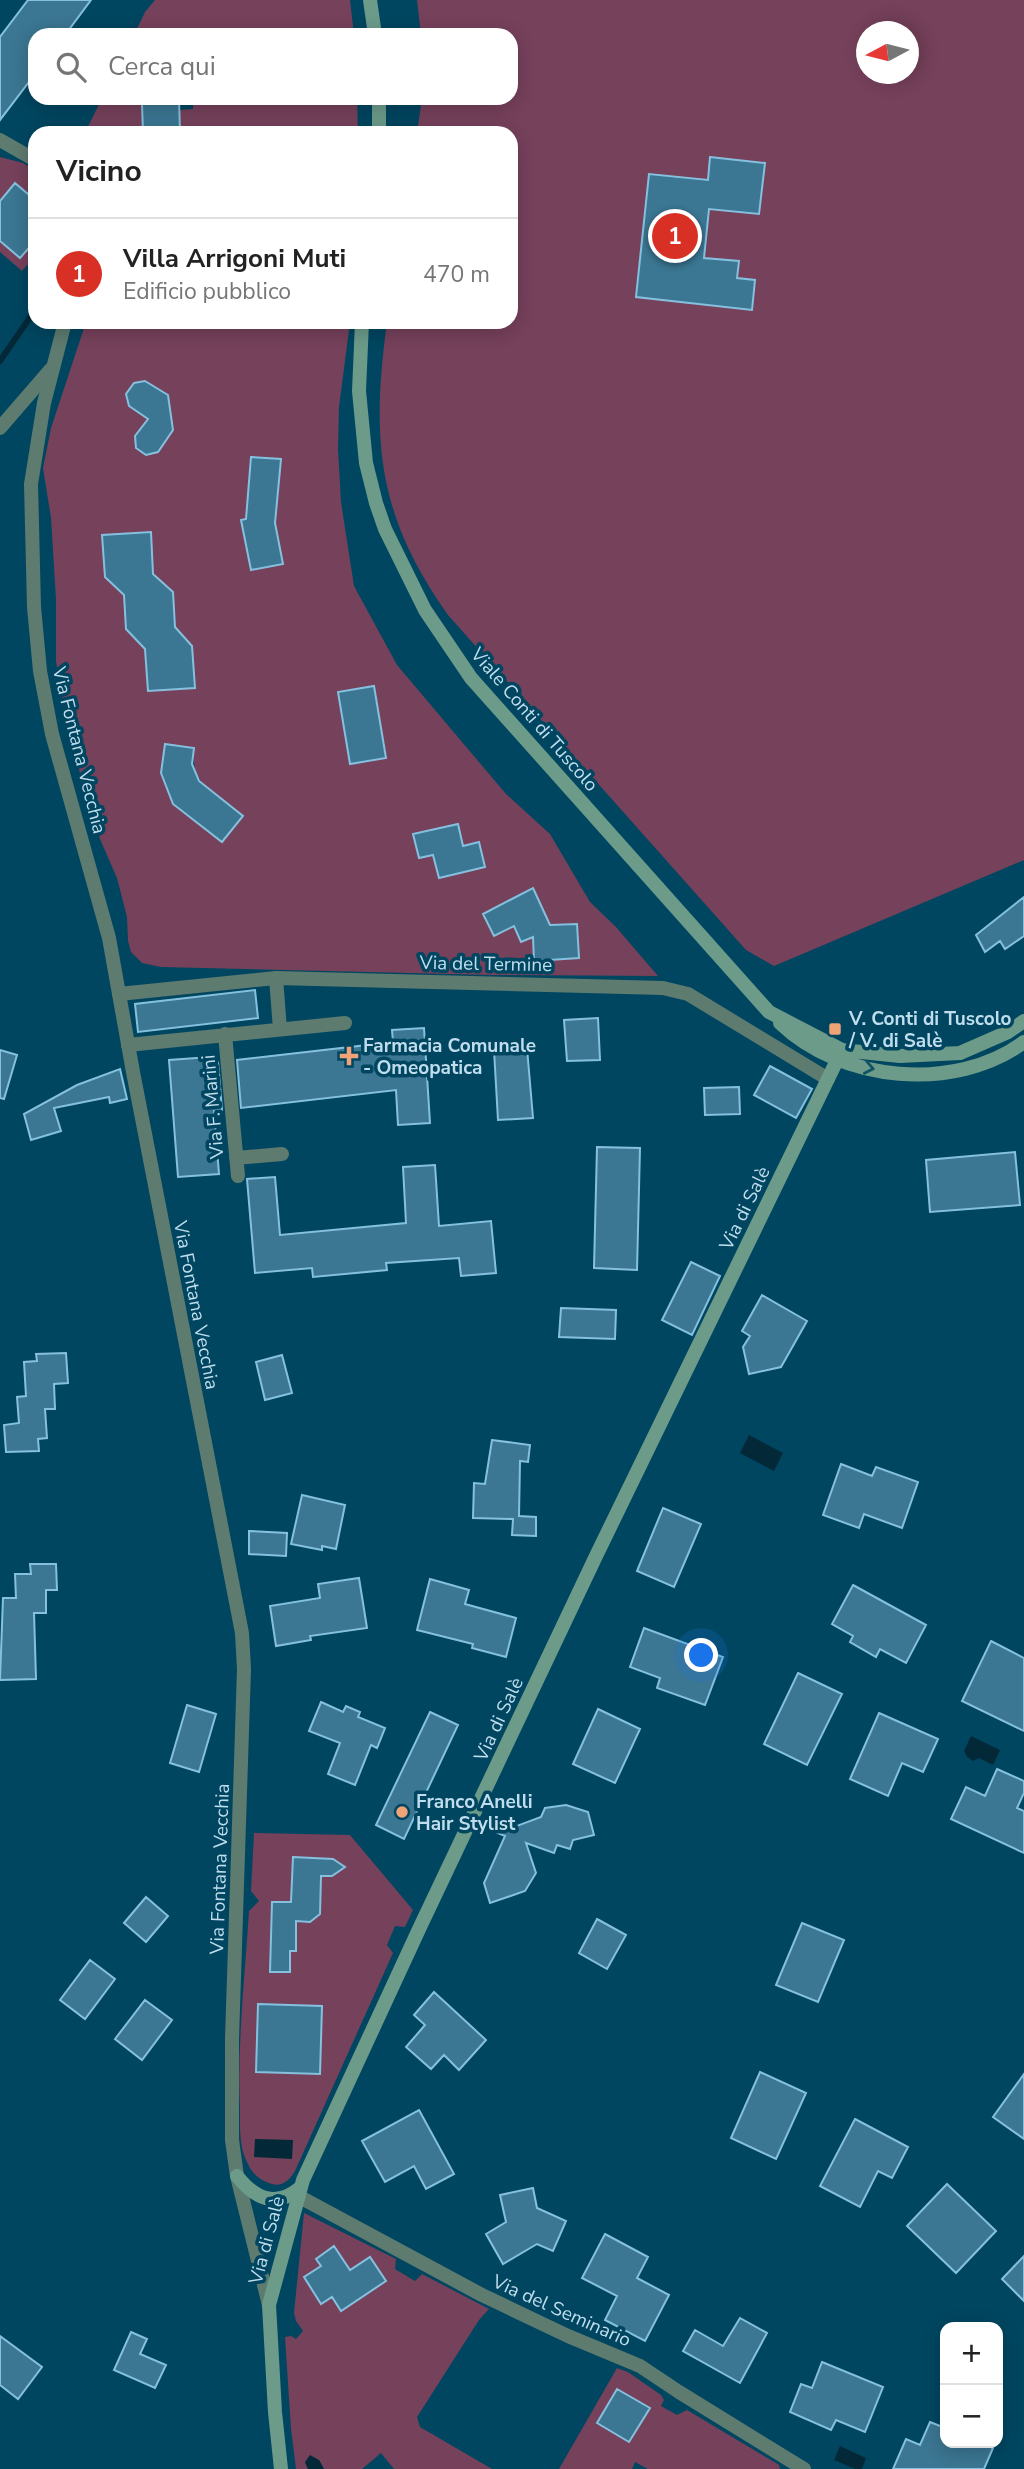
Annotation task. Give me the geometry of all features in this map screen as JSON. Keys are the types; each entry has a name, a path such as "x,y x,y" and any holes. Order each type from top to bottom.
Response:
{"main road":[{"path":"370,0 374,28"},
{"path":"379,105 379,126"},
{"name":"Viale Conti di Tuscolo","path":"362,329 360,415 366,463 376,503 385,529 425,610 451,651 478,686 769,1012 804,1043 840,1055"},
{"path":"840,1055 960,1053 1008,1032 1024,1021"},
{"path":"840,1055 911,1076 975,1066 1024,1042"},
{"name":"Via di Salè","path":"281,2469 268,2305 299,2192 420,1927 840,1055"},
{"path":"237,2176 252,2192 266,2199 299,2192"}],"street":[{"path":"0,140 28,156"},
{"name":"Via Fontana Vecchia","path":"63,329 51,369 31,484 37,648 52,734 103,916 242,1633 242,1777 232,2140 237,2176 268,2305"},
{"path":"0,428 51,369"},
{"path":"275,978 280,1029"},
{"name":"Via del Termine","path":"119,994 275,978 663,988 688,994 828,1079"},
{"path":"128,1045 345,1023"},
{"name":"Via F. Marini","path":"225,1034 238,1176"},
{"path":"236,1158 282,1154"},
{"name":"Via del Seminario","path":"299,2192 482,2295 568,2336 640,2366 804,2469"}],"shaded area":[{"path":"155,0 350,0 353,28 137,28"},
{"path":"417,0 1024,0 1024,860 774,966 746,950 448,615 424,579 406,544 393,509 385,475 380,404 386,329 518,329 518,126 418,126 421,105 518,105 518,28 420,28","holes":["649,174 762,186 759,214 709,209 704,258 738,261 737,278 752,310 636,297"]},
{"path":"99,105 142,105 143,126 88,126"},
{"path":"193,105 357,105 358,126 180,126 179,110 193,109"},
{"path":"0,157 28,166 28,264 22,271 0,252"},
{"path":"84,329 349,329 339,407 338,449 341,502 354,586 397,665 506,794 550,834 590,902 616,927 658,976 161,967 142,963 131,952 127,917 117,878 100,839 68,733 56,661 56,599 51,518 43,468 51,428","holes":["252,457 281,459 247,507","273,514 283,564 251,570 241,520","150,532 153,574 173,592 175,627 148,691 145,649 126,629 124,595","374,686 386,758 350,764","165,744 194,748 196,772 200,780 214,795 242,816 222,842 173,804 161,773","457,824 463,846 479,842 485,867 439,878 433,855 419,858 413,834","532,888 550,925 534,961 533,937 521,942 514,926 494,936 483,914"]},
{"path":"254,1833 350,1835 413,1910 405,1927 395,1926 387,1945 393,1953 295,2171 287,2181 277,2185 265,2182 253,2172 244,2156 241,2136 240,2034 249,1911 259,1901 251,1891","holes":["293,1857 333,1859 341,1864 341,1870 332,1876 309,1876 291,1902","272,1902 291,1902 320,1914 310,1922 286,1921 290,1972 270,1972","322,2007 319,2074 256,2072"]},
{"path":"304,2213 396,2259 395,2269 415,2281 422,2274 489,2309 479,2320 417,2417 420,2427 492,2469 394,2469 381,2453 362,2469 324,2469 319,2460 305,2462 308,2469 296,2469 285,2337 296,2339 303,2331 294,2313","holes":["334,2247 350,2270 370,2257 386,2281 332,2297 321,2304 304,2278 321,2266 316,2258"]},
{"path":"617,2368 628,2372 661,2395 664,2400 661,2406 677,2415 687,2410 779,2465 780,2469 648,2469 635,2462 632,2469 559,2469","holes":["617,2389 649,2408 629,2442 597,2423"]}],"water":[{"path":"749,1435 783,1453 774,1471 740,1453"},
{"path":"971,1736 1000,1750 993,1765 979,1758 973,1761 967,1757 964,1751"},
{"path":"255,2139 293,2140 292,2159 254,2157"},
{"path":"840,2446 866,2458 862,2469 855,2469 834,2460"},
{"path":"310,2455 319,2460 324,2469 308,2469 305,2462"}],"building":[{"path":"28,0 91,0 70,28 28,28 28,83 0,120 0,37"},
{"path":"142,105 179,105 180,126 143,126"},
{"path":"710,157 765,163 759,214 709,209 704,258 739,261 737,278 755,280 752,310 636,297 649,174 708,180"},
{"path":"15,183 28,194 28,249 20,258 0,241 0,201"},
{"path":"145,381 168,395 173,430 158,452 146,455 136,448 135,436 148,419 129,406 126,394 134,383"},
{"path":"251,457 281,459 275,523 283,564 251,570 241,520 246,519"},
{"path":"151,532 153,574 173,592 175,627 192,646 195,688 148,691 145,649 126,629 124,595 105,577 102,535"},
{"path":"374,686 386,758 350,764 338,692"},
{"path":"165,744 194,748 192,764 199,781 243,816 222,842 173,804 161,773"},
{"path":"458,824 463,846 479,842 485,867 439,878 433,855 419,858 413,834"},
{"path":"533,888 550,925 577,924 579,958 534,961 533,937 521,942 514,926 494,936 483,914"},
{"path":"1024,897 1024,936 1005,949 1000,941 985,952 976,935"},
{"path":"255,990 258,1018 138,1032 135,1004"},
{"path":"598,1018 600,1060 567,1061 564,1020"},
{"path":"424,1028 430,1123 398,1125 396,1090 241,1108 237,1060 393,1042 392,1030"},
{"path":"527,1048 533,1118 498,1120 494,1050"},
{"path":"0,1050 17,1055 4,1099 0,1098"},
{"path":"210,1057 210,1063 218,1062 222,1110 214,1111 219,1174 178,1177 169,1060"},
{"path":"770,1066 812,1089 796,1118 754,1095"},
{"path":"120,1069 127,1099 110,1103 109,1097 54,1108 61,1131 31,1140 24,1114 77,1085"},
{"path":"739,1087 740,1114 705,1115 704,1088"},
{"path":"597,1147 640,1148 637,1270 594,1268"},
{"path":"1015,1152 1020,1205 930,1212 926,1160"},
{"path":"435,1165 439,1226 491,1221 496,1273 461,1276 459,1258 386,1263 387,1270 313,1277 312,1268 255,1273 247,1179 275,1177 280,1235 406,1223 403,1167"},
{"path":"691,1262 720,1276 692,1335 662,1320"},
{"path":"762,1295 807,1321 781,1367 749,1374 743,1347 750,1336 742,1331"},
{"path":"561,1308 616,1310 615,1339 559,1337"},
{"path":"66,1353 68,1383 54,1384 55,1409 45,1409 47,1438 38,1439 39,1451 6,1452 4,1425 19,1423 17,1397 26,1396 24,1362 37,1361 36,1354"},
{"path":"282,1355 292,1393 265,1400 256,1362"},
{"path":"492,1440 530,1445 528,1462 520,1461 519,1516 536,1517 536,1536 512,1535 513,1519 473,1518 474,1483 485,1484"},
{"path":"841,1464 872,1476 876,1467 918,1482 902,1528 864,1514 859,1528 823,1515"},
{"path":"302,1495 345,1505 336,1549 322,1546 322,1550 291,1544"},
{"path":"663,1508 701,1524 674,1587 637,1571"},
{"path":"249,1531 287,1533 286,1556 249,1554"},
{"path":"30,1564 56,1564 57,1590 46,1590 46,1613 34,1613 36,1679 0,1680 3,1598 16,1598 15,1574 31,1574"},
{"path":"359,1578 367,1628 310,1636 311,1640 276,1646 270,1606 320,1598 318,1584"},
{"path":"430,1579 469,1590 465,1604 516,1618 506,1657 472,1648 473,1644 417,1630"},
{"path":"853,1585 926,1625 906,1663 880,1649 876,1657 850,1642 853,1636 832,1624"},
{"path":"644,1628 723,1657 705,1705 657,1688 660,1678 630,1667"},
{"path":"991,1641 1024,1658 1024,1731 962,1701"},
{"path":"798,1673 842,1694 807,1765 764,1744"},
{"path":"321,1702 343,1712 346,1706 360,1712 358,1717 385,1728 377,1748 371,1745 355,1785 328,1774 340,1743 309,1731"},
{"path":"187,1705 216,1714 199,1772 170,1763"},
{"path":"598,1709 640,1729 615,1783 573,1764"},
{"path":"430,1712 458,1725 404,1839 376,1825"},
{"path":"879,1713 938,1739 923,1772 902,1763 888,1796 850,1779"},
{"path":"997,1769 1024,1781 1024,1793 1017,1808 1024,1811 1024,1853 951,1819 966,1787 985,1796"},
{"path":"566,1805 588,1812 594,1835 573,1840 570,1849 557,1845 554,1853 526,1843 536,1873 525,1891 490,1903 484,1883 505,1836 498,1833 541,1817 545,1808"},
{"path":"293,1857 333,1859 345,1867 332,1876 321,1876 320,1914 310,1922 296,1921 296,1951 290,1951 290,1972 270,1972 272,1902 291,1902"},
{"path":"146,1897 168,1916 146,1942 124,1923"},
{"path":"597,1919 626,1935 607,1969 579,1953"},
{"path":"802,1923 844,1940 818,2002 776,1985"},
{"path":"90,1960 115,1979 85,2019 60,2000"},
{"path":"434,1992 486,2040 459,2070 444,2055 431,2069 406,2047 425,2025 414,2015"},
{"path":"145,2000 172,2020 142,2060 115,2039"},
{"path":"258,2004 322,2006 320,2074 256,2072"},
{"path":"760,2072 806,2093 776,2159 731,2138"},
{"path":"1024,2074 1024,2139 993,2117"},
{"path":"419,2110 454,2174 426,2189 414,2166 385,2182 362,2141"},
{"path":"855,2119 908,2147 892,2178 878,2171 860,2207 820,2186"},
{"path":"947,2184 996,2231 956,2273 907,2226"},
{"path":"533,2188 537,2208 566,2221 553,2251 537,2244 503,2264 486,2234 506,2222 500,2195"},
{"path":"605,2234 648,2257 637,2278 669,2295 645,2341 605,2320 617,2296 582,2278"},
{"path":"334,2246 350,2270 370,2257 386,2281 341,2311 332,2297 321,2304 304,2277 321,2266 316,2259"},
{"path":"1024,2256 1024,2301 1002,2279"},
{"path":"740,2318 767,2333 740,2383 683,2351 695,2330 723,2346"},
{"path":"131,2332 147,2339 140,2354 166,2365 155,2388 114,2370"},
{"path":"0,2336 42,2367 18,2399 0,2385"},
{"path":"822,2362 883,2387 865,2432 836,2420 831,2430 790,2412 801,2384 812,2388"},
{"path":"617,2389 650,2408 629,2442 597,2423"},
{"path":"930,2422 940,2426 940,2448 993,2448 984,2469 893,2469 906,2439 920,2445"}],"waterway":[{"path":"0,361 28,320"}],"place":[{"name":"Villa Arrigoni Muti","path":"675,236"},
{"name":"V. Conti di Tuscolo / V. di Salè","path":"835,1029"},
{"name":"Farmacia Comunale - Omeopatica","path":"349,1056"},
{"name":"Franco Anelli Hair Stylist","path":"402,1812"}]}
